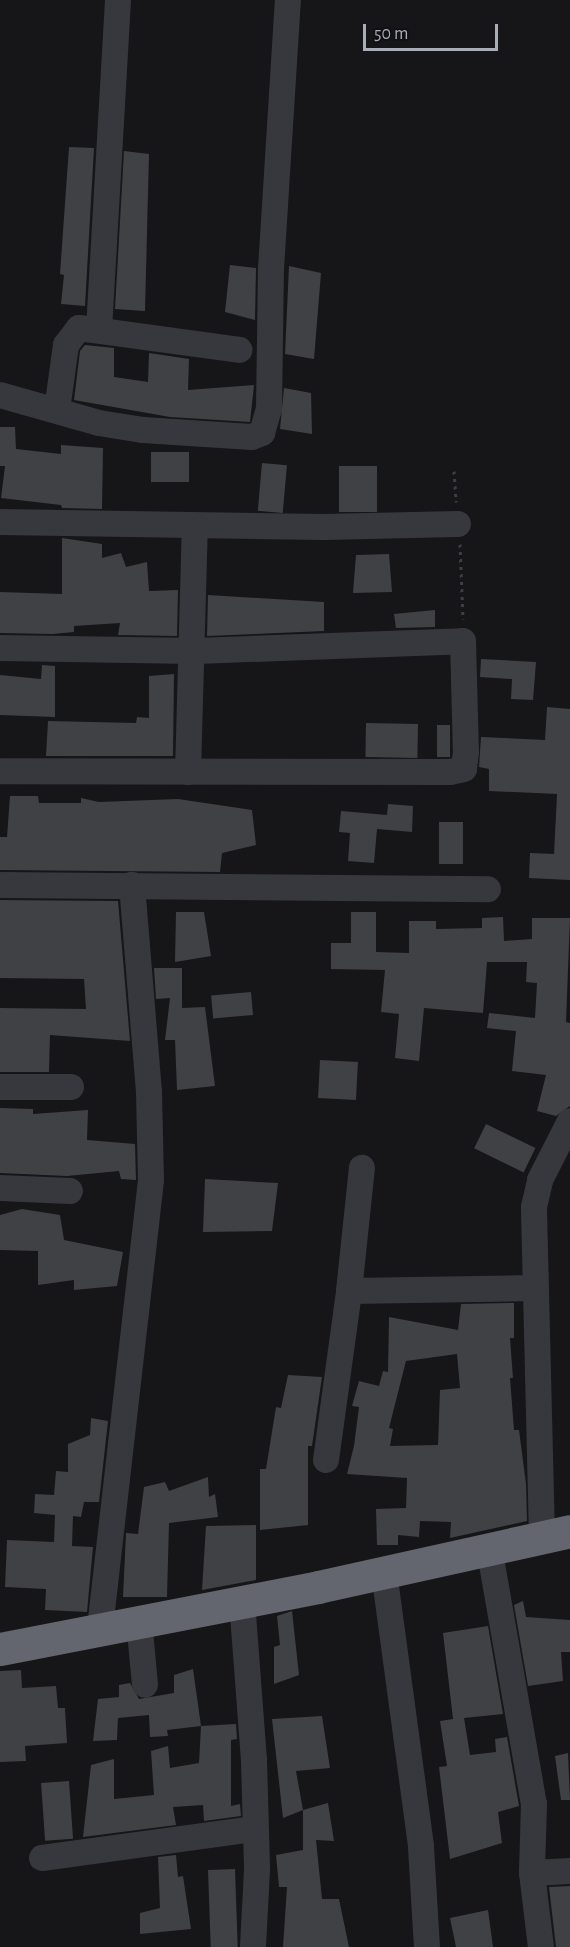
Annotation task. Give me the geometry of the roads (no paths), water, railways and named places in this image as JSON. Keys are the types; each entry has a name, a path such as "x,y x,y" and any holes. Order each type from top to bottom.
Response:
{"highway":[{"path":"0,1649 384,1572 556,1534"}],"street":[{"path":"99,330 118,0"},
{"path":"0,395 99,423 176,435 252,437 262,433 269,409 271,269 288,0"},
{"path":"57,410 68,339 80,328 239,350"},
{"path":"0,522 195,526 458,524"},
{"path":"188,772 189,651 195,526"},
{"path":"0,648 189,651 463,641 466,752 462,770 0,771"},
{"path":"0,885 488,890"},
{"path":"100,1628 151,1180 149,1092 132,885"},
{"path":"0,1087 71,1087"},
{"path":"556,1534 534,1288 535,1202 540,1180 570,1121"},
{"path":"326,1460 349,1291 362,1168"},
{"path":"0,1188 70,1191"},
{"path":"349,1291 534,1288"},
{"path":"489,1547 534,1804 532,1873 541,1947"},
{"path":"384,1572 421,1847 427,1947"},
{"path":"242,1601 255,1829 253,1947"},
{"path":"139,1621 144,1685"},
{"path":"42,1858 255,1829"},
{"path":"532,1873 570,1871"}]}
